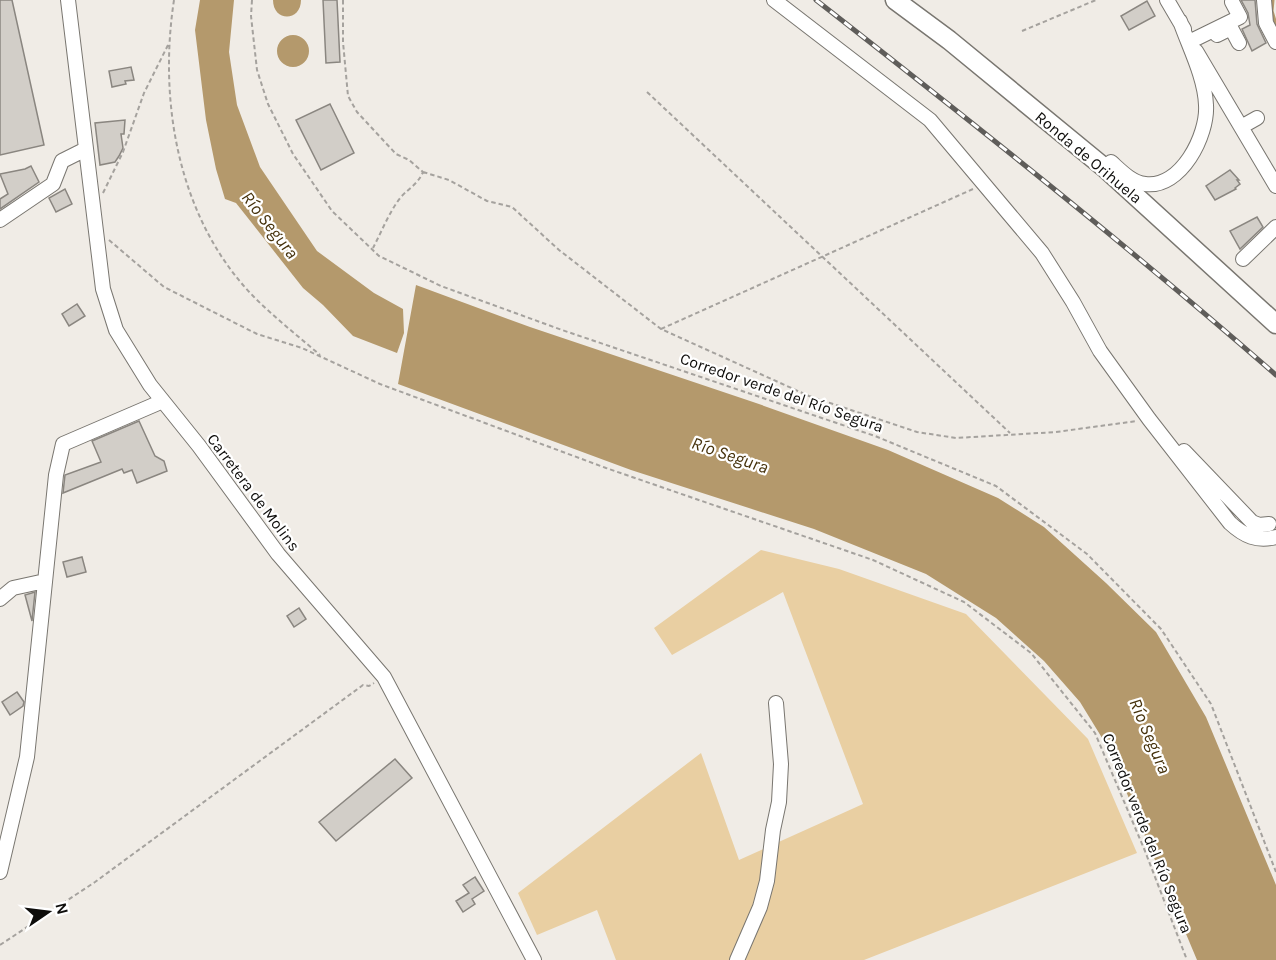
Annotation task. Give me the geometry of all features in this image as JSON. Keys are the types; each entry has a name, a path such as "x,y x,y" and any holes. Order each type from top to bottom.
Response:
{"main road":[{"name":"Ronda de Orihuela","path":"895,0 949,40 1106,169 1276,324"}],"street":[{"name":"Carretera de Molins","path":"68,0 103,289 116,330 129,355 279,554 384,677 534,960"},
{"path":"774,0 930,120 1042,253 1100,351 1149,419 1230,523 1250,537 1267,539 1276,537"},
{"path":"1167,0 1241,127 1271,167 1276,186"},
{"path":"1264,0 1266,23 1276,42"},
{"path":"1192,44 1240,17 1232,2"},
{"path":"949,40 990,63 1132,180 1153,185 1163,182 1178,171 1191,156 1204,127 1206,105 1203,87 1179,21"},
{"path":"1192,44 1231,28 1239,43"},
{"path":"1241,127 1257,118"},
{"path":"0,220 53,184 62,161 86,149"},
{"path":"1243,259 1276,227"},
{"path":"0,872 27,758 56,475 63,444 163,401"},
{"path":"1149,419 1183,450 1246,516 1259,525 1269,524"},
{"path":"0,599 13,588 45,581"},
{"path":"737,960 760,907 767,881 779,802 781,764 776,703"}],"path":[{"path":"174,0 168,68 173,123 182,168 198,216 224,259 254,297 322,357"},
{"name":"Corredor verde del Río Segura","path":"252,0 250,16 257,70 268,104 293,154 332,211 379,256 441,286 562,330 875,436 996,486 1087,554 1161,628 1211,704 1276,872"},
{"path":"343,0 343,42 348,96 357,112 396,154 409,160 423,172 449,180 487,201 512,207 559,250 661,329 809,396 917,432 956,438 1056,432 1149,419"},
{"path":"1022,31 1096,0"},
{"path":"93,204 105,190 123,152 144,93 169,42"},
{"path":"647,92 1011,434"},
{"path":"372,249 388,215 402,196 419,182 423,172"},
{"path":"661,329 984,184"},
{"name":"Corredor verde del Río Segura","path":"96,232 118,247 164,287 257,334 302,348 380,384 606,468 873,560 964,602 1031,653 1095,733 1145,851 1187,960"},
{"path":"0,945 95,882 363,685 369,687 384,677"}],"shaded area":[{"path":"761,550 839,569 966,614 1088,739 1137,853 864,960 616,960 597,910 537,935 518,893 701,753 739,860 863,804 783,592 672,655 654,628"}],"water":[{"name":"Río Segura","path":"200,0 234,0 229,52 237,105 260,167 317,251 374,293 403,309 404,333 397,353 353,336 303,288 236,203 225,199 206,120 195,30"},
{"path":"273,0 301,0 297,12 287,16 277,12"},
{"path":"293,35 304,40 309,51 304,62 293,67 282,62 277,51 282,40"},
{"name":"Río Segura","path":"416,285 530,327 888,450 998,498 1044,527 1156,632 1206,717 1276,885 1276,960 1197,960 1107,746 1080,702 1044,661 996,618 926,574 814,529 631,470 398,384"}],"building":[{"path":"0,0 12,0 44,145 0,155"},
{"path":"323,0 337,0 340,62 326,63"},
{"path":"1241,0 1255,0 1257,24 1266,43 1252,51 1242,29 1250,25 1248,13"},
{"path":"1147,1 1155,16 1129,30 1121,16"},
{"path":"131,67 134,80 112,87 109,71"},
{"path":"330,104 354,153 321,170 296,120"},
{"path":"125,120 124,134 121,134 123,148 119,156 115,162 100,165 95,123"},
{"path":"31,166 39,182 0,209 0,199 8,194 0,174"},
{"path":"1230,170 1240,184 1236,189 1215,200 1206,186"},
{"path":"65,189 72,204 56,212 49,198"},
{"path":"1257,217 1263,227 1240,249 1230,231"},
{"path":"77,304 85,316 69,326 62,314"},
{"path":"139,421 155,456 164,461 167,471 137,483 132,470 124,473 122,469 63,493 65,475 101,462 92,441"},
{"path":"82,557 86,572 67,577 63,562"},
{"path":"35,592 32,621 25,595"},
{"path":"299,608 306,619 294,627 287,616"},
{"path":"17,692 24,702 23,706 10,715 2,702"},
{"path":"395,759 412,778 336,841 319,822"},
{"path":"475,877 484,891 472,899 475,904 463,912 456,901 469,893 463,885"}],"waterway":[{"path":"1273,0 1272,11 1276,24"}],"railway":[{"path":"816,0 1049,184 1276,375"}]}
